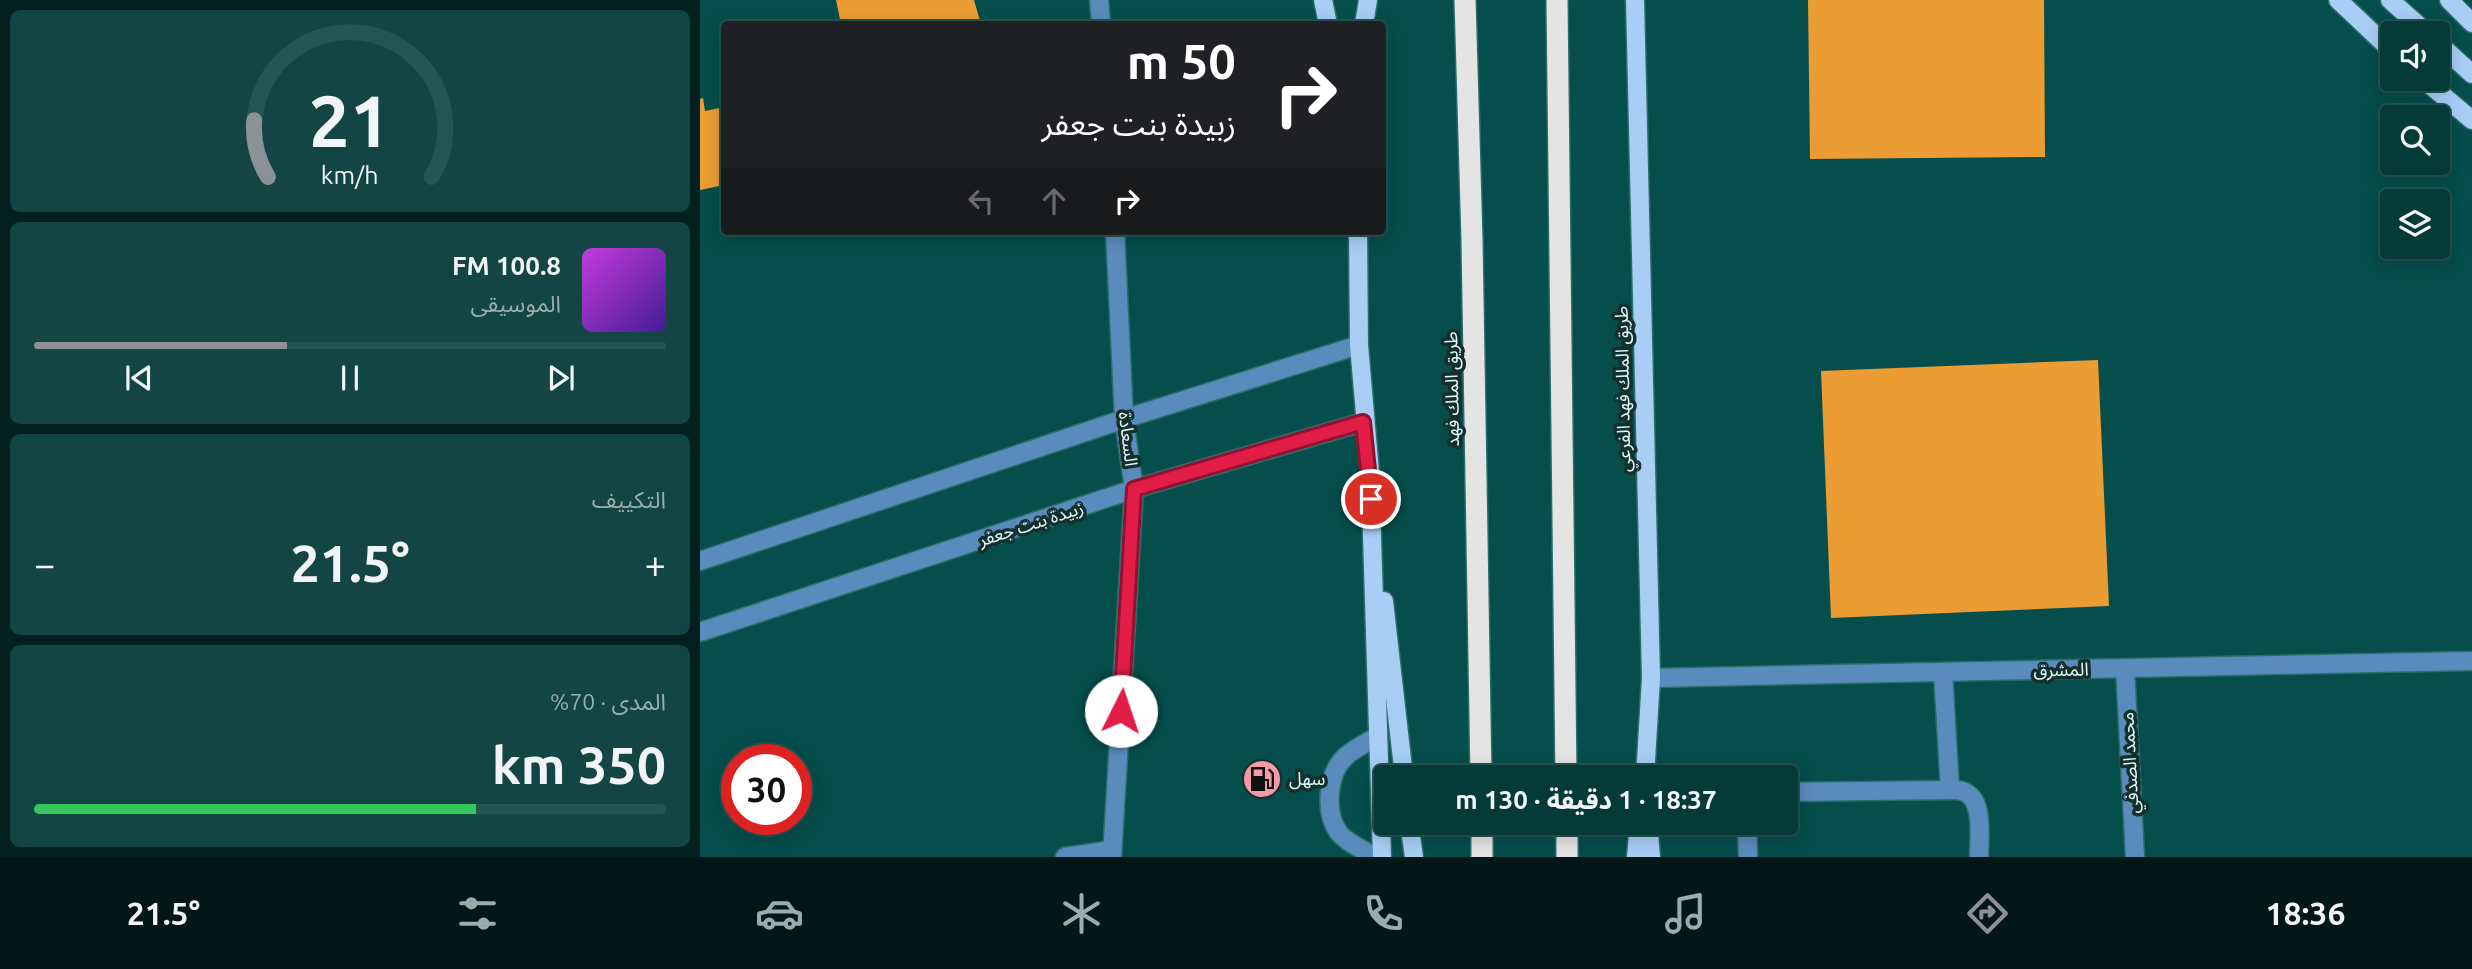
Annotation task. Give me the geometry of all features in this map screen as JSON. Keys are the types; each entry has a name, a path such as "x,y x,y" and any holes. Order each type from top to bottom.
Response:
{"highway":[{"name":"طريق الملك فهد","path":"1465,0 1481,765"},
{"path":"1557,0 1566,765"},
{"path":"1482,835 1482,857"},
{"path":"1567,835 1567,857"}],"main road":[{"path":"1323,0 1327,21"},
{"path":"1356,0 1356,21"},
{"path":"1363,21 1366,0"},
{"name":"طريق الملك فهد الفرعي","path":"1628,0 1638,156 1651,678 1645,765"},
{"path":"2338,0 2380,40"},
{"path":"2390,0 2414,21"},
{"path":"2449,0 2472,23"},
{"path":"2450,54 2472,74"},
{"path":"2437,91 2472,120"},
{"path":"1358,235 1363,422 1403,765"},
{"path":"1370,472 1382,857"},
{"path":"1411,835 1414,857"},
{"path":"1636,857 1638,835"},
{"path":"1649,835 1651,857"}],"street":[{"path":"1099,0 1101,21"},
{"name":"السعادة","path":"1112,853 1134,489 1124,419 1115,235"},
{"path":"700,561 1124,419 1359,345"},
{"name":"زبيدة بنت جعفر","path":"700,632 1134,489 1363,422"},
{"name":"المشرق","path":"1651,678 2472,661"},
{"name":"محمد الصدفي","path":"2125,668 2135,857"},
{"path":"1943,672 1950,790"},
{"path":"1375,857 1341,835 1332,822 1330,802 1333,776 1345,757 1378,736"},
{"path":"1798,792 1958,789 1971,795 1978,804 1979,857"},
{"path":"1747,835 1748,857"},
{"path":"1065,857 1112,853"}],"building":[{"path":"836,0 974,0 980,21 840,21"},
{"path":"1808,0 2044,0 2045,157 1810,159"},
{"path":"703,98 705,111 721,108 721,186 700,190 700,99"},
{"path":"2098,360 2109,606 1831,618 1821,371"}],"place":[{"name":"سهل","path":"1262,779"}],"route":[{"path":"1121,711 1134,489 1363,422 1371,499"}]}
